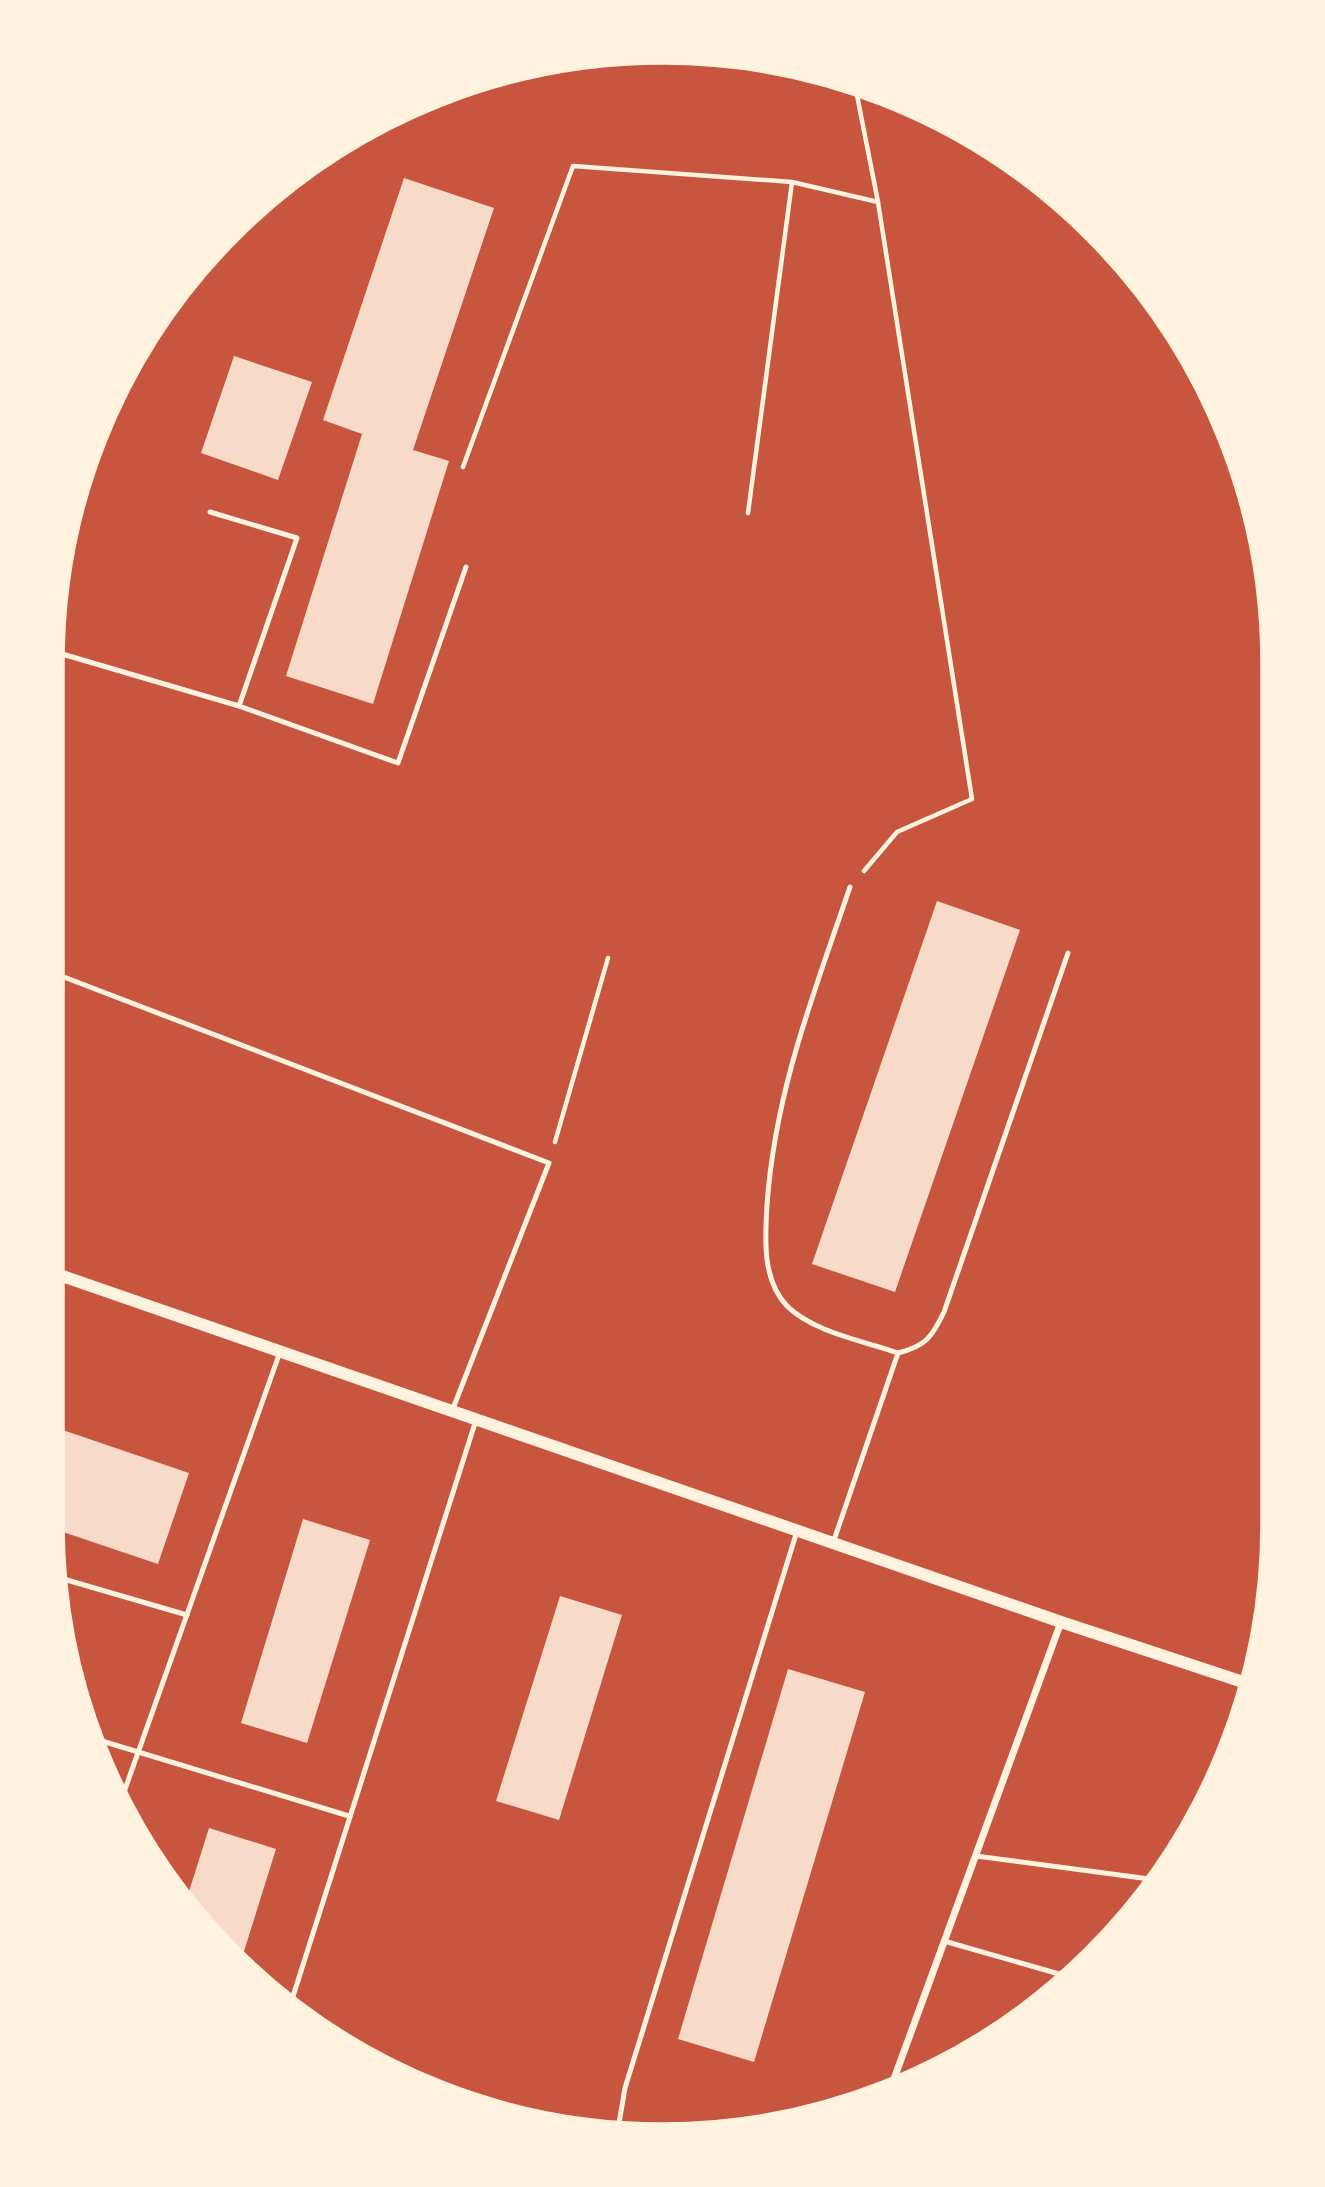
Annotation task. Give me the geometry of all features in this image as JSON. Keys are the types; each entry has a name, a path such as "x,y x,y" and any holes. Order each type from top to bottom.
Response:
{"street":[{"path":"63,1276 1061,1622 1242,1682"},
{"path":"895,2077 1061,1622"}],"lane":[{"path":"210,512 297,538 239,706"},
{"path":"63,654 239,706 398,763 466,567"},
{"path":"850,887 793,1055 776,1123 770,1166 766,1257 774,1286 786,1304 806,1322 898,1353 915,1349 932,1337 944,1312 1068,953"},
{"path":"63,977 548,1163 452,1412"},
{"path":"124,1789 280,1352"},
{"path":"833,1543 898,1353"},
{"path":"293,1996 476,1420"},
{"path":"619,2123 625,2088 797,1531"},
{"path":"66,1580 187,1615"},
{"path":"104,1741 349,1815"},
{"path":"976,1856 1146,1879"},
{"path":"944,1941 1059,1974"}],"path":[{"path":"850,887 897,832 972,799 878,202 857,96"},
{"path":"463,467 573,166 792,182 878,202"},
{"path":"748,513 792,182"},
{"path":"548,1163 608,958"}],"building":[{"path":"404,178 494,208 413,450 449,461 373,704 286,676 362,434 323,420"},
{"path":"234,356 312,382 278,480 201,453"},
{"path":"937,901 1020,930 895,1292 812,1264"},
{"path":"63,1430 189,1473 158,1564 63,1532"},
{"path":"303,1519 370,1540 307,1743 241,1723"},
{"path":"560,1596 622,1615 559,1820 496,1801"},
{"path":"788,1669 865,1692 754,2062 678,2039"},
{"path":"209,1828 276,1849 244,1952 189,1891"}]}
